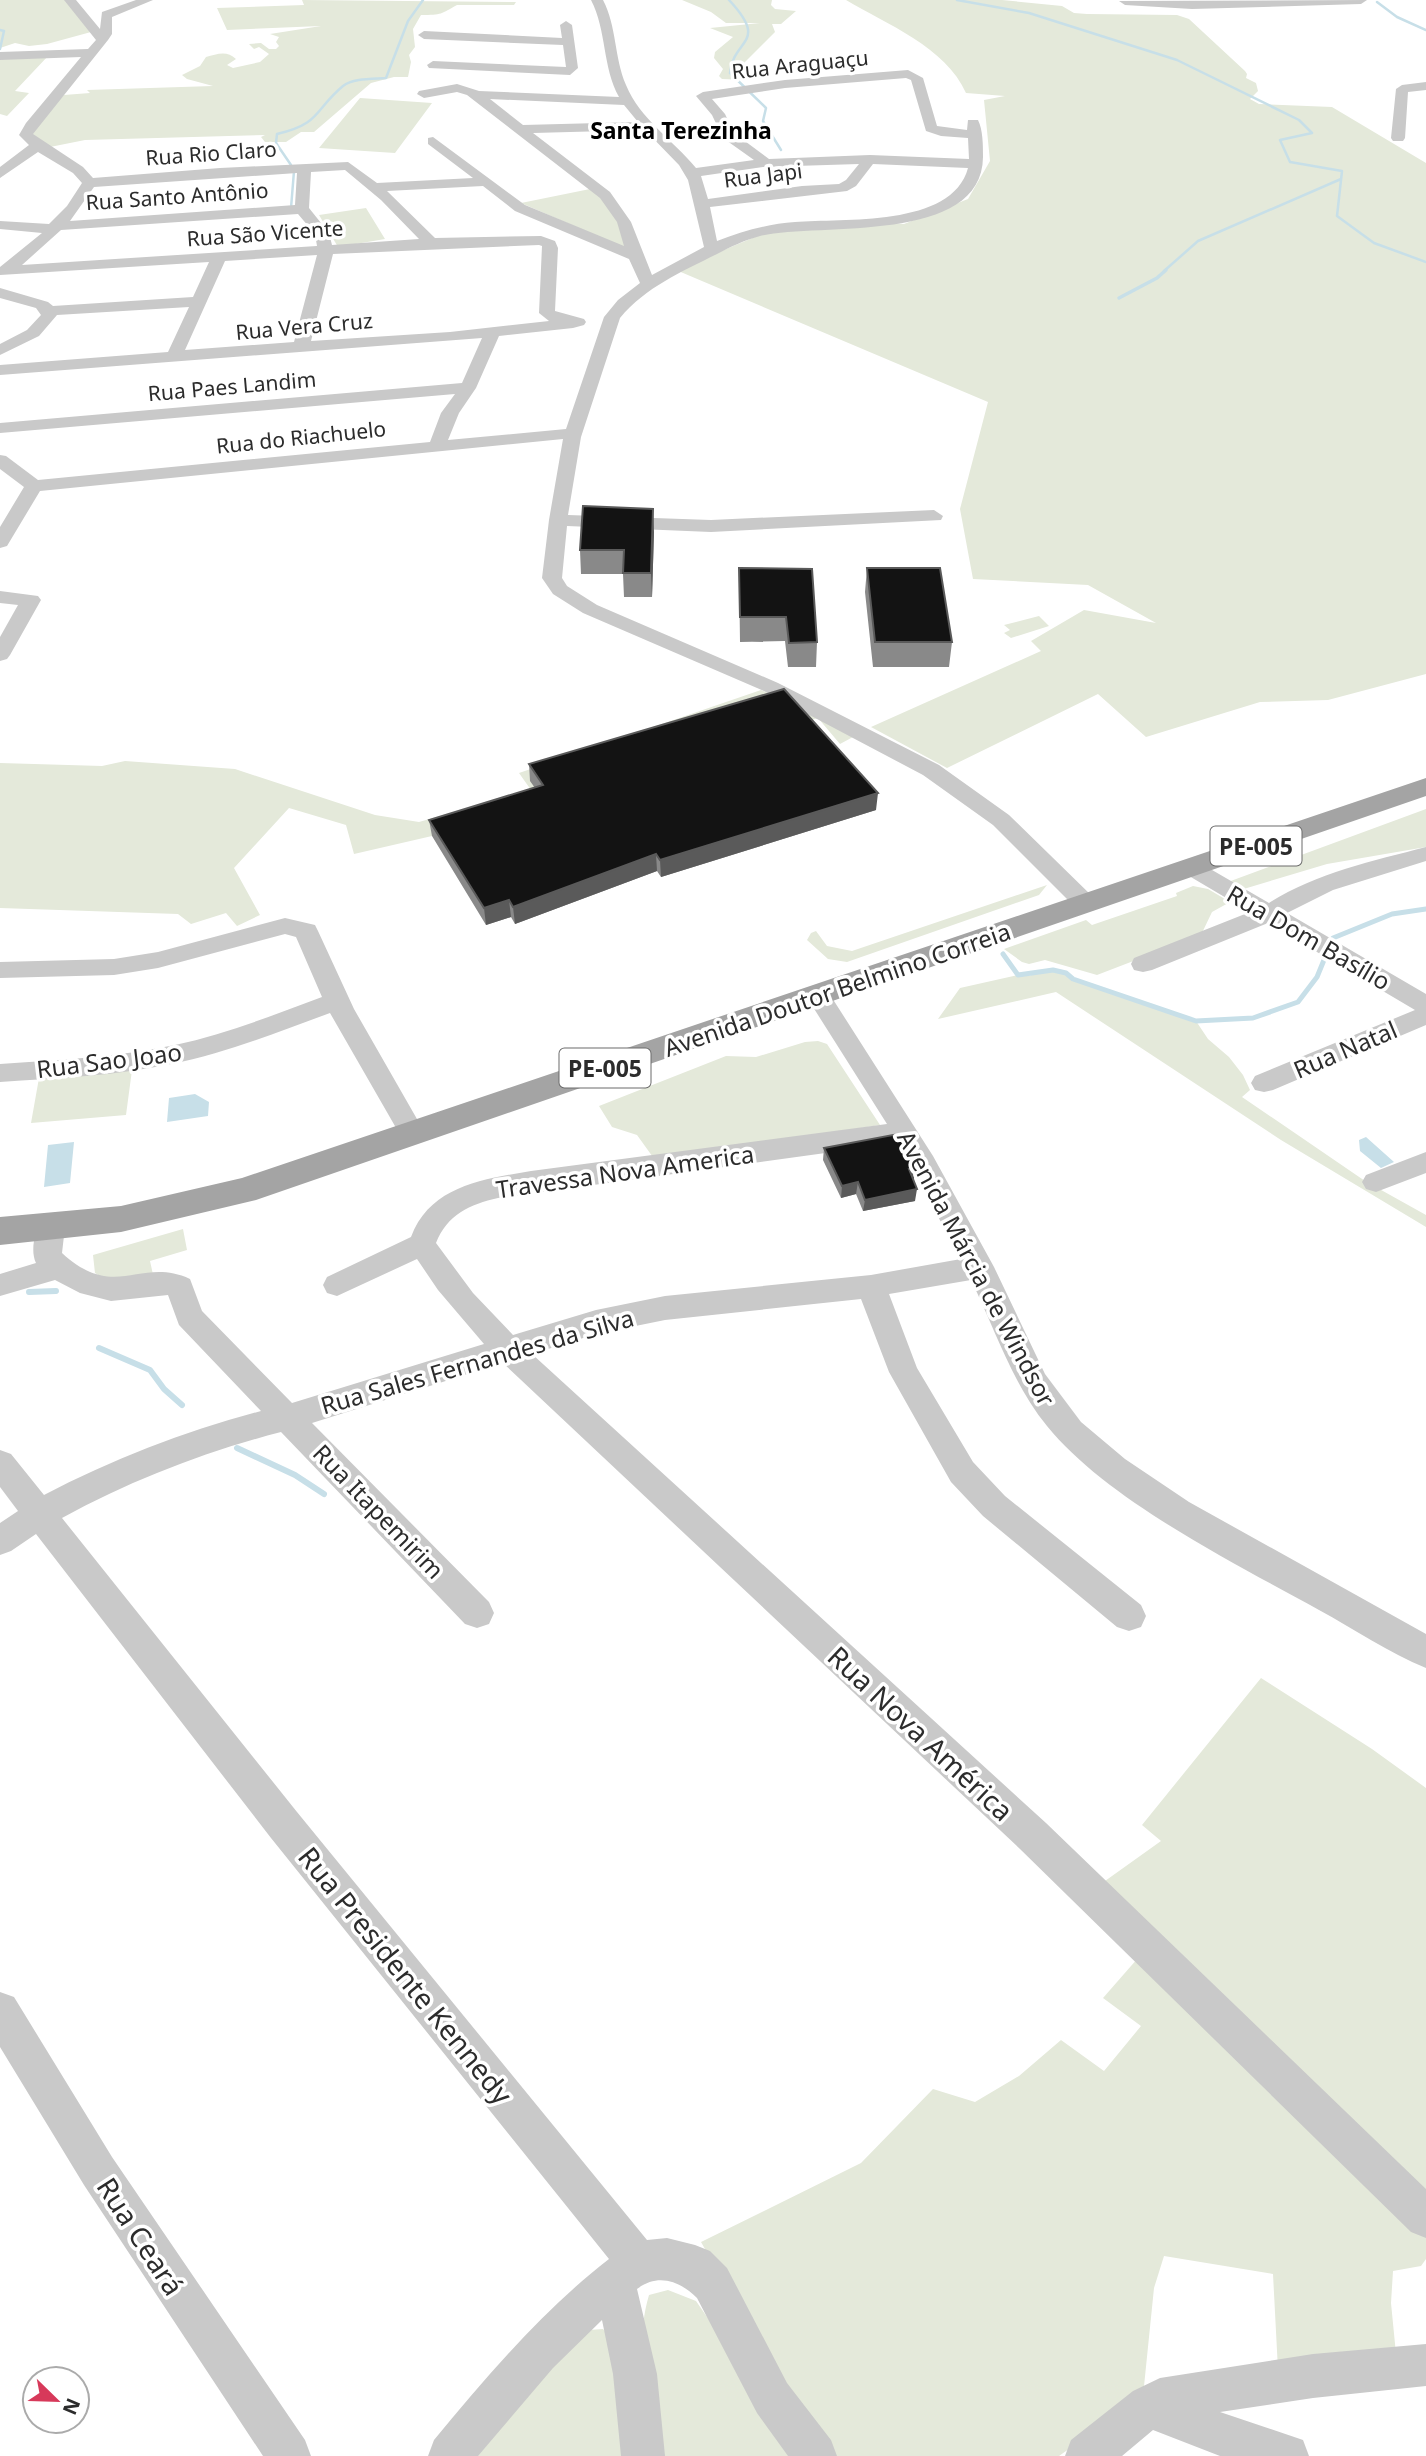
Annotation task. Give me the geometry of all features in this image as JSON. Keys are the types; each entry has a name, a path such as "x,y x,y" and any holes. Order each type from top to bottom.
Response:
{"main road":[{"name":"Avenida Doutor Belmino Correia","path":"0,1231 121,1219 192,1205 244,1191 1426,787"}],"street":[{"path":"70,0 102,40"},
{"path":"0,174 33,123 106,34 106,16 97,0"},
{"path":"106,16 147,0"},
{"path":"597,0 608,20 608,52 619,85 628,101 692,173 698,185 712,250"},
{"path":"1125,1 1192,5 1361,0"},
{"path":"433,65 562,72 572,68 572,49 566,25"},
{"path":"424,35 572,49"},
{"path":"0,56 92,53"},
{"name":"Rua Araguaçu","path":"765,162 728,135 718,114 703,96 785,84 912,74 917,78 931,128 941,132 974,128 976,164"},
{"path":"1398,138 1404,87 1426,86"},
{"path":"424,93 467,89 605,195 624,222 635,256 649,283"},
{"path":"477,95 628,101"},
{"path":"520,129 650,127"},
{"path":"2,272 39,245 82,196 89,183 82,173 25,139"},
{"path":"433,141 520,208 635,256"},
{"path":"220,172 224,153"},
{"path":"832,189 851,183 870,159"},
{"path":"692,173 765,162 870,159 976,164 965,190 947,202 898,221 768,229 669,270 620,306 612,317 573,433 558,520 551,574 553,582 590,608 772,687 931,770 968,793 1001,820 1086,904"},
{"name":"Rua Rio Claro","path":"89,183 337,165 352,167 375,187"},
{"path":"301,347 326,251 322,233 302,209 303,167"},
{"path":"375,187 487,182"},
{"path":"375,187 431,243"},
{"path":"832,189 858,225"},
{"name":"Rua Japi","path":"701,204 802,190 832,189"},
{"name":"Rua Santo Antônio","path":"0,225 54,228 302,209"},
{"name":"Rua São Vicente","path":"2,272 431,243 529,240 550,244 547,313 558,319 578,323"},
{"path":"173,358 219,257"},
{"path":"0,293 29,300 47,311 201,301"},
{"path":"0,350 33,333 49,316 47,311"},
{"name":"Rua Vera Cruz","path":"0,370 492,334 612,317"},
{"path":"438,446 450,413 468,388 492,334"},
{"name":"Rua Paes Landim","path":"0,428 468,388"},
{"name":"Rua do Riachuelo","path":"34,486 573,433"},
{"path":"0,460 34,486 0,542"},
{"path":"558,520 711,526 934,516"},
{"path":"0,597 31,600 0,655"},
{"path":"1143,964 1268,914 1283,903 1352,875 1426,854"},
{"name":"Rua Dom Basílio","path":"1192,868 1426,1005"},
{"path":"0,970 114,967 158,960 285,926 306,931 320,971 336,1002 411,1133"},
{"name":"Avenida Márcia de Windsor","path":"818,996 904,1132 980,1267 1023,1363 1058,1417 1095,1453 1135,1484 1247,1555 1426,1652"},
{"name":"Rua Sao Joao","path":"0,1073 122,1064 169,1056 228,1040 336,1002"},
{"name":"Rua Natal","path":"1264,1083 1426,1015"},
{"name":"Travessa Nova America","path":"422,1244 426,1228 440,1210 477,1191 531,1181 904,1132"},
{"path":"1376,1182 1426,1162"},
{"path":"1,1290 57,1268 47,1256 51,1227"},
{"path":"337,1285 422,1244"},
{"name":"Rua Nova América","path":"422,1244 433,1263 508,1349 1033,1836 1426,2217"},
{"name":"Rua Sales Fernandes da Silva","path":"0,1541 39,1514 99,1482 156,1457 209,1438 288,1417 596,1322 665,1308 871,1286 980,1267"},
{"name":"Rua Itapemirim","path":"57,1268 92,1284 117,1290 175,1284 180,1287 189,1317 477,1612"},
{"path":"871,1286 904,1372 962,1472 994,1506 1129,1616"},
{"name":"Rua Presidente Kennedy","path":"0,1463 284,1825 626,2271"},
{"name":"Rua Ceará","path":"0,2011 98,2171 289,2456"},
{"path":"450,2456 496,2398 626,2271 667,2259 695,2266 712,2283 772,2398 815,2456"},
{"path":"626,2271 643,2456"},
{"path":"1087,2456 1160,2399 1313,2376 1426,2365"},
{"path":"1148,2406 1256,2448 1287,2456"}],"shaded area":[{"path":"0,0 66,0 91,32 47,44 29,46 15,43 0,48"},
{"path":"302,0 516,2 514,5 457,5 441,13 421,15 413,29 415,47 409,55 411,62 408,77 394,77 371,83 314,132 301,132 286,142 265,142 261,137 265,135 85,140 45,148 31,138 32,128 64,95 90,93 87,90 213,86 182,75 200,66 206,57 218,54 229,54 236,59 227,65 233,68 260,62 269,54 259,47 254,49 249,44 261,43 269,49 276,49 279,46 276,42 279,37 270,34 321,26 227,30 217,8 304,5"},
{"path":"682,0 772,0 771,5 775,9 796,11 781,24 772,24 775,32 741,66 739,71 746,80 722,79 719,76 723,69 714,58 715,52 733,37 710,28 760,23 726,23 711,12"},
{"path":"846,0 1002,0 1062,6 1074,13 1177,15 1189,19 1245,71 1246,78 1256,83 1258,91 1250,99 1259,104 1332,107 1426,163 1426,674 1328,700 1260,702 1146,737 1098,694 947,768 871,727 1041,651 1031,641 1084,610 1156,623 1088,585 973,579 960,509 988,402 676,270 762,234 863,221 904,224 968,199 990,161 984,100 1005,96 966,93 957,77 930,50 914,38"},
{"path":"49,55 15,91 29,93 7,116 0,114 0,58"},
{"path":"360,98 432,103 395,153 319,148"},
{"path":"590,189 605,201 615,214 622,230 625,248 521,203"},
{"path":"366,208 385,239 338,247 319,215"},
{"path":"1039,616 1049,626 1011,638 1004,633 1010,630 1004,625"},
{"path":"761,690 785,699 853,737 840,744 818,718 432,836 354,854 346,825 289,808 234,868 260,915 237,926 226,913 191,924 178,914 0,908 0,763 102,766 125,761 235,769 375,815 419,822 531,790 519,773"},
{"path":"1426,809 1426,847 1327,864 1237,891 1228,882"},
{"path":"1047,885 1039,895 847,962 828,959 807,940 811,933 816,931 827,946 852,951"},
{"path":"1193,886 1208,889 1230,902 1212,912 1201,935 1097,975 1045,960 1029,964 1004,949 1086,920 1092,925 1177,896 1176,893"},
{"path":"1045,969 1067,972 1073,979 1196,1021 1208,1039 1229,1057 1243,1075 1250,1090 1242,1097 1365,1181 1426,1215 1426,1227 1281,1140 1056,992 938,1019 960,988 1018,975 1029,976"},
{"path":"818,1041 827,1044 880,1125 655,1160 637,1135 612,1127 599,1106 726,1056 756,1057 805,1042"},
{"path":"132,1070 126,1115 31,1123 39,1078"},
{"path":"183,1229 187,1250 150,1261 154,1279 105,1279 95,1273 93,1255"},
{"path":"1261,1678 1372,1749 1426,1788 1426,2200 1098,1886 1161,1841 1142,1825"},
{"path":"1138,1958 1426,2228 1426,2259 1421,2266 1393,2271 1391,2303 1396,2354 1278,2370 1273,2274 1164,2256 1154,2288 1143,2396 1059,2456 822,2456 701,2242 861,2163 933,2089 975,2102 1019,2076 1061,2040 1104,2071 1141,2026 1103,1998"},
{"path":"668,2290 696,2301 803,2456 649,2456 642,2375 642,2334 649,2295"},
{"path":"603,2329 615,2344 626,2456 464,2456 589,2330"}],"water":[{"path":"195,1094 209,1102 208,1116 167,1122 169,1098"},
{"path":"1366,1137 1394,1162 1381,1168 1360,1151 1359,1140"},
{"path":"74,1142 70,1183 44,1187 48,1145"}],"building":[{"path":"583,506 653,509 651,573 623,573 624,550 580,550"},
{"path":"739,568 812,569 817,642 789,643 786,617 740,617"},
{"path":"867,568 940,568 952,642 875,642"},
{"path":"784,689 878,793 660,860 656,854 513,907 509,900 484,908 429,820 543,785 529,764"},
{"path":"898,1134 915,1168 909,1169 917,1189 865,1200 858,1182 842,1186 824,1148"}],"waterway":[{"path":"291,165 276,143 277,134 310,121 347,83 386,78 408,21 423,0"},
{"path":"729,0 741,14 748,33 732,62 730,73 766,108 763,121 781,150"},
{"path":"957,0 1029,13 1177,60 1299,120 1312,133 1280,140 1290,162 1342,171 1337,216 1374,243 1426,262"},
{"path":"1377,2 1397,17 1426,30"},
{"path":"0,30 4,31 0,49"},
{"path":"291,208 294,171"},
{"path":"1164,271 1198,241 1341,179"},
{"path":"1119,298 1157,278 1166,270"},
{"path":"1003,954 1018,975 1053,970 1066,973 1073,979 1196,1021 1253,1018 1298,1002 1317,977 1333,938 1392,914 1426,909"},
{"path":"29,1292 56,1291"},
{"path":"99,1348 150,1370 164,1389 182,1405"},
{"path":"237,1448 295,1475 324,1494"}],"district":[{"name":"Santa Terezinha","path":"681,130"}]}
